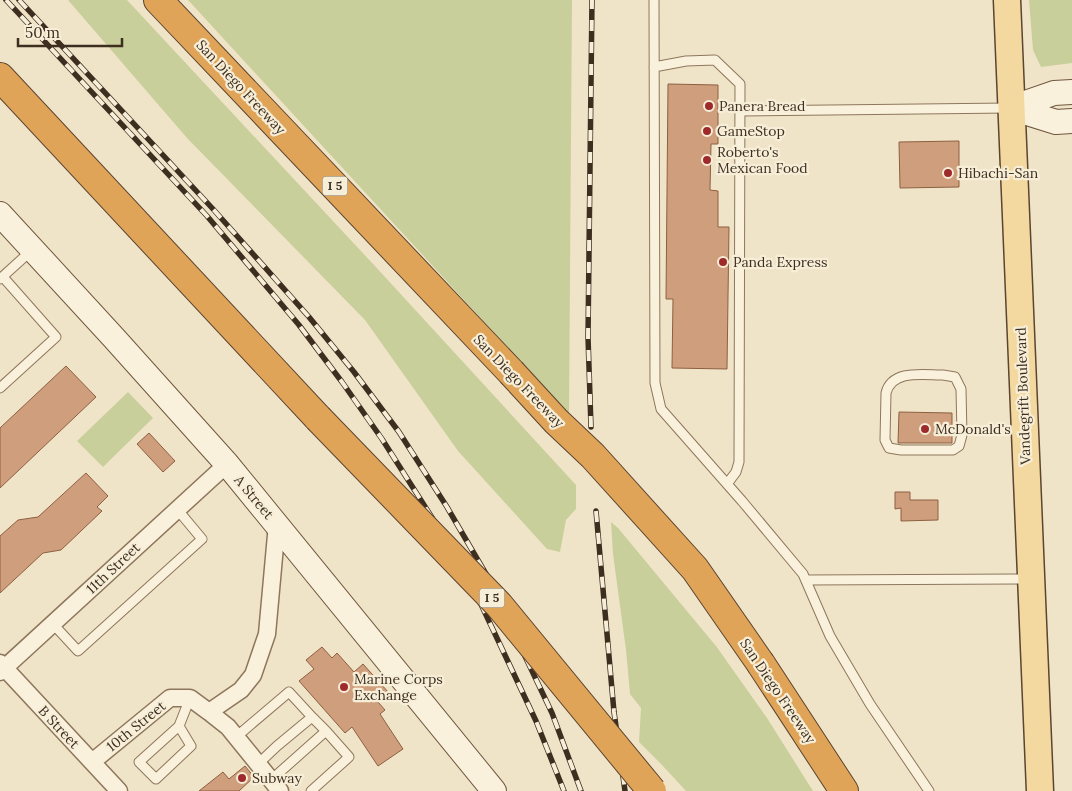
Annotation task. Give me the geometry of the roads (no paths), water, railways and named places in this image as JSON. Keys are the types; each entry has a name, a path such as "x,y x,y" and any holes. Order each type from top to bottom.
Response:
{"highway":[{"name":"San Diego Freeway","path":"158,0 556,421 593,456 695,569 761,664 844,791"},
{"name":"I 5","path":"0,77 318,418 499,605 652,791"}],"main road":[{"name":"Vandegrift Boulevard","path":"1007,0 1040,791"},
{"path":"1011,108 1054,93 1072,92"},
{"path":"1011,108 1056,122 1072,121"},
{"name":"A Street","path":"0,214 227,464 494,791"}],"street":[{"name":"11th Street","path":"2,667 53,624 227,464"},
{"path":"209,712 241,690 253,676 267,634 277,524"},
{"name":"B Street","path":"2,667 118,791"},
{"name":"10th Street","path":"92,762 170,698 190,698"},
{"path":"190,698 228,727 275,786"}],"lane":[{"path":"654,0 656,383 662,409 803,574 830,636 870,704 929,791"},
{"path":"654,67 686,61 715,60 740,84 739,462 736,472 727,484"},
{"path":"740,111 1011,108"},
{"path":"0,388 56,337 1,278 33,250"},
{"path":"943,375 955,377 961,389 962,435 959,446 953,450 901,450 889,448 885,440 886,393 888,386 896,379 904,376 943,375"},
{"path":"53,624 78,651 202,539 177,509"},
{"path":"806,580 1031,579"},
{"path":"236,737 289,692 349,757 311,791"},
{"path":"179,726 191,746 156,779 139,762 179,726 190,698"},
{"path":"258,764 312,717"},
{"path":"275,786 326,731"}],"railway":[{"path":"6,0 207,216 299,325 342,382 382,439 471,583 536,721 564,791"},
{"path":"19,0 213,209 309,317 354,372 399,432 447,507 486,574 552,713 581,791"},
{"path":"591,427 588,337 592,0"},
{"path":"596,511 614,712 625,791"}],"place":[{"name":"Panera Bread","path":"709,106"},
{"name":"GameStop","path":"707,131"},
{"name":"Roberto's Mexican Food","path":"707,160"},
{"name":"Hibachi-San","path":"948,173"},
{"name":"Panda Express","path":"723,262"},
{"name":"McDonald's","path":"925,429"},
{"name":"Marine Corps Exchange","path":"344,687"},
{"name":"Subway","path":"242,778"}]}
